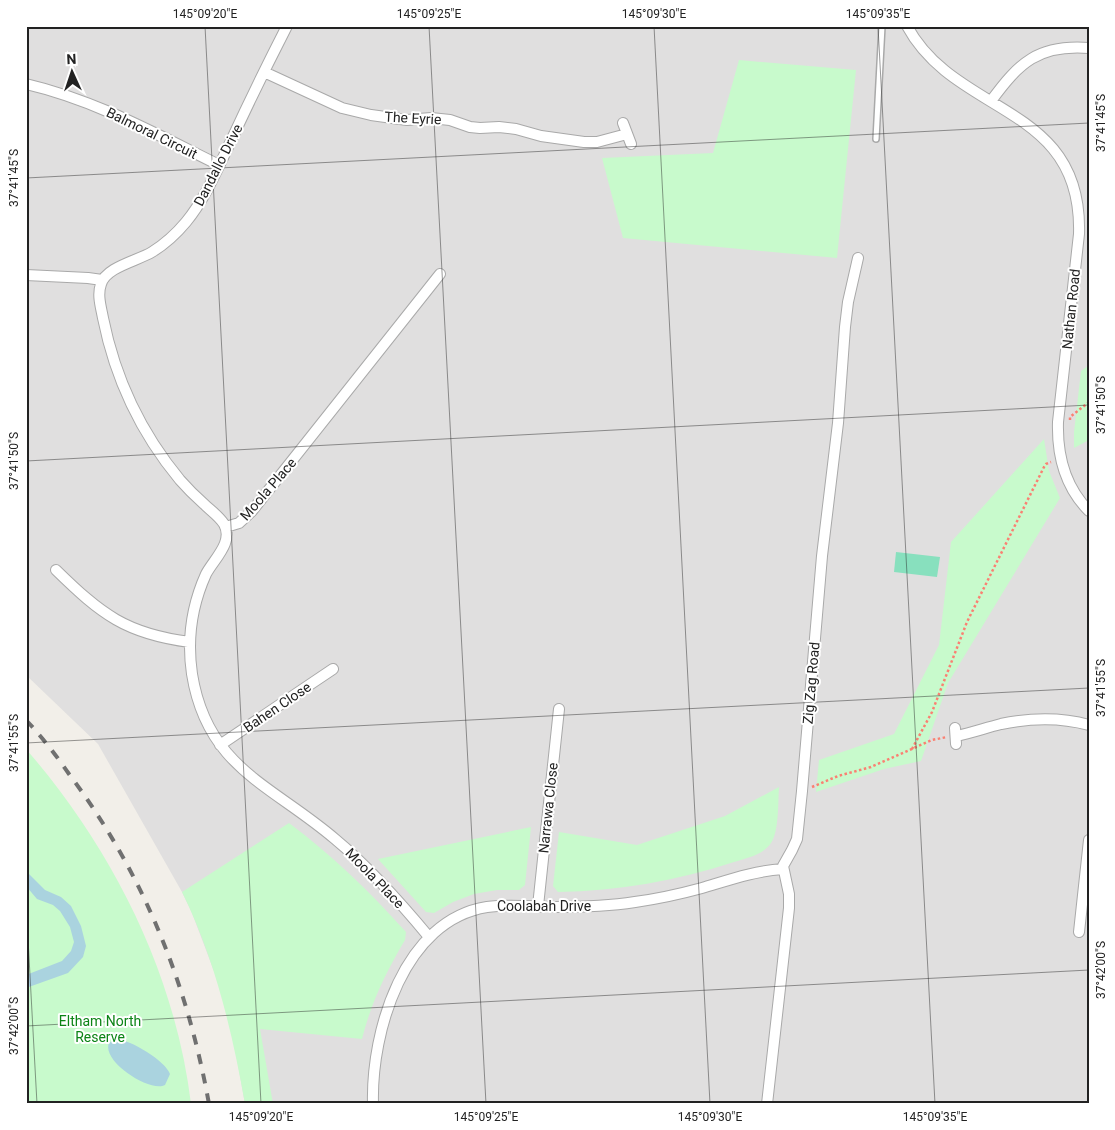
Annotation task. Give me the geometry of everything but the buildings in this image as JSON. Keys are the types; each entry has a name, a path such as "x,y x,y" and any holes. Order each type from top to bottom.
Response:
{"street":[{"name":"Dandallo Drive","path":"102,280 111,271 154,250 178,230 198,205 287,26"},
{"name":"Nathan Road","path":"907,26 922,49 938,66 1024,121 1054,148 1067,169 1078,201 1079,222 1058,422 1058,443 1061,460 1072,490 1089,511"},
{"path":"991,101 1015,71 1032,58 1053,50 1089,48"},
{"name":"The Eyrie","path":"264,72 342,108 370,116 408,120 426,118 445,119 470,127 516,129 541,136 584,142 604,141 627,134"},
{"name":"Balmoral Circuit","path":"26,84 62,94 112,113 219,165"},
{"path":"623,123 631,144"},
{"name":"Zig Zag Road","path":"783,869 784,862 792,850 796,839 802,791 819,591 835,446 845,327 849,296 858,258"},
{"name":"Moola Place","path":"429,936 384,885 343,846 321,827 248,775 232,760 220,745 204,716 197,695 192,669 190,642 192,617 197,599 207,574 225,544 227,536 226,527 242,520 252,511 440,274"},
{"path":"26,275 102,280 100,295 108,341 131,405 152,442 173,471 226,527"},
{"path":"56,570 93,605 122,624 156,637 190,642"},
{"name":"Bahen Close","path":"220,745 333,669"},
{"name":"Narrawa Close","path":"538,906 559,709"},
{"path":"956,736 1007,723 1033,720 1056,719 1089,724"},
{"path":"1079,932 1089,840"},
{"path":"767,1104 789,908 789,894 783,869"},
{"name":"Coolabah Drive","path":"373,1104 375,1061 385,1020 403,976 418,950 429,936 446,922 476,910 507,905 586,907 641,901 690,891 758,872 783,869"}],"lane":[{"path":"876,139 882,26"}],"path":[{"path":"1070,424 1070,417 1089,402"},
{"path":"912,749 932,712 967,622 1044,467 1048,463 1061,460"},
{"path":"802,791 838,776 871,767 932,740 956,736"}],"shaded area":[{"path":"26,26 1089,26 1089,1104 245,1104 235,1048 220,987 182,892 98,744 26,675"}],"green space":[{"path":"739,60 856,70 837,258 623,238 602,158 713,153"},
{"path":"1089,365 1089,440 1074,448 1081,371"},
{"path":"1044,439 1049,471 1060,498 948,683 921,761 884,769 816,792 819,760 894,734 939,645 951,542"},
{"path":"896,552 940,557 937,577 894,572"},
{"name":"Eltham North Reserve","path":"26,749 57,787 86,828 112,870 135,914 171,1007 183,1055 191,1104 26,1104"},
{"path":"779,787 778,816 774,838 768,847 754,856 691,875 647,884 603,890 558,892 553,886 559,832 637,845 725,816"},
{"path":"289,823 335,861 379,903 406,932 405,940 380,988 362,1039 260,1029 273,1104 245,1104 228,1023 213,969 194,917 182,892"},
{"path":"531,827 525,885 519,890 497,890 474,894 453,902 434,913 426,912 378,859"}],"water":[{"path":"26,871 45,890 61,897 71,906 81,926 86,946 83,957 68,973 26,988 26,975 62,961 71,951 74,942 70,927 60,911 53,905 37,899 26,886"},
{"path":"115,1039 137,1046 162,1063 170,1074 165,1085 158,1086 139,1080 119,1066 108,1050 109,1043"}],"railway":[{"path":"26,720 54,753 95,812 119,850 140,890 175,972 200,1059 209,1104"}]}
